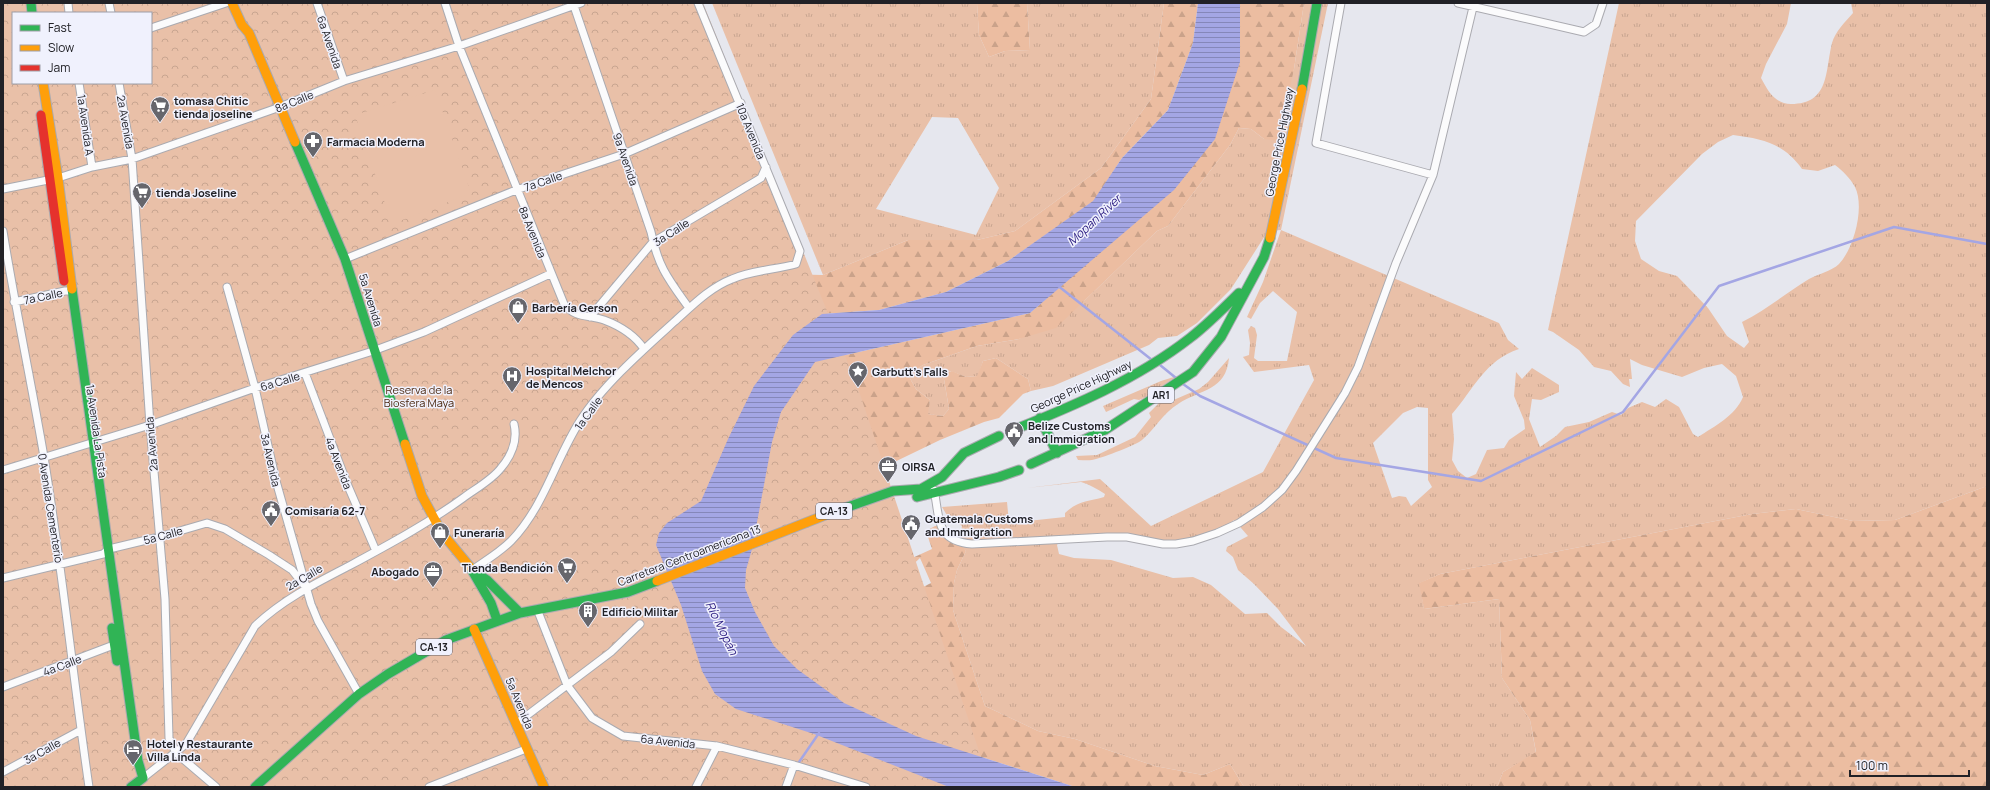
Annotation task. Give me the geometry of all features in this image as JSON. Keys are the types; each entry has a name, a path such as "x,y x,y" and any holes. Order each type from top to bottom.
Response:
{"main road":[{"name":"5a Avenida","path":"232,3 242,25 249,33"},
{"name":"5a Avenida","path":"240,3 247,22 249,33 345,260 373,351 414,473 434,519 472,570 491,603 497,620"},
{"name":"George Price Highway","path":"1031,464 1057,453 1131,415 1193,372 1220,337 1264,257 1277,216 1317,3"},
{"name":"1a Avenida La Pista","path":"37,84 55,178"},
{"name":"1a Avenida La Pista","path":"43,84 69,291 106,551 117,644 124,691 138,761 137,782"},
{"name":"George Price Highway","path":"1011,431 1123,381 1161,360 1203,329 1250,281"},
{"path":"1040,418 1057,453"},
{"path":"894,495 921,489 932,483 942,477 964,453 999,436"},
{"path":"894,495 934,493 973,482 1007,475 1019,470"},
{"name":"Carretera Centroamericana 13","path":"255,787 359,694 388,674 446,640 474,628 520,613 616,596 652,584 800,524 869,500 894,495"},
{"name":"5a Avenida","path":"472,570 487,580 520,613"},
{"name":"5a Avenida","path":"474,628 544,787"}],"street":[{"path":"152,28 226,3"},
{"name":"6a Avenida","path":"317,3 344,81"},
{"name":"8a Avenida","path":"445,3 459,46 516,190 550,274 568,310 576,314 603,320 627,330 644,349"},
{"name":"10a Avenida","path":"698,3 800,251 799,260"},
{"path":"1341,3 1316,143 1433,175"},
{"path":"1458,3 1473,5 1584,32 1596,24 1603,3"},
{"name":"8a Calle","path":"3,189 55,178 92,167 132,159 280,108 344,81 459,46 576,4"},
{"name":"9a Avenida","path":"576,4 624,154 651,232 658,260 663,270 689,308"},
{"path":"932,483 942,530 951,539 960,543 993,544 1127,537 1162,544 1176,544 1217,534 1239,523 1263,507 1282,490 1304,459 1345,394 1358,367 1396,263 1433,175 1473,5"},
{"name":"1a Avenida A","path":"79,84 92,167"},
{"name":"2a Avenida","path":"119,84 132,159 150,424 165,599 168,731 169,738 176,753 216,787"},
{"name":"7a Calle","path":"345,260 516,190 624,154 740,103"},
{"name":"3a Calle","path":"590,317 653,242 761,178 766,167"},
{"name":"0 Avenida Cementerio","path":"3,230 14,302 44,457 60,564 89,787"},
{"name":"1a Calle","path":"472,570 499,552 519,531 543,494 580,420 591,406 644,349 689,308 708,293 732,279 796,264 799,260"},
{"name":"6a Calle","path":"3,470 150,424 255,388 373,351 424,332 550,274"},
{"name":"3a Avenida","path":"227,287 255,388 276,481 306,588 318,621 359,694"},
{"name":"7a Calle","path":"14,302 69,291"},
{"name":"4a Avenida","path":"305,373 348,486 376,551"},
{"name":"2a Calle","path":"137,782 176,753 189,739 255,626 267,614 306,588 434,519 500,469 512,451 517,435 514,424"},
{"name":"5a Calle","path":"3,578 60,564 207,523 216,525 270,555 292,570 306,588"},
{"name":"6a Avenida","path":"537,609 567,685 592,718 623,736 717,746 794,765 866,787"},
{"path":"517,723 611,652 640,624"},
{"name":"4a Calle","path":"3,687 117,644"},
{"name":"3a Calle","path":"3,772 81,730"},
{"path":"696,787 717,746"},
{"path":"429,787 526,749"},
{"path":"786,787 794,765"}],"green space":[{"name":"Reserva de la Biosfera Maya","path":"3,3 703,3 858,388 991,787 3,787"},
{"path":"712,3 977,3 979,35 989,57 1005,51 1030,50 1027,3 1164,3 1151,99 1101,168 1015,231 977,240 908,240 823,275","holes":["932,117 958,118 999,188 976,235 876,209"]},
{"path":"977,3 1027,3 1030,50 1005,51 989,57 979,35"},
{"path":"1164,3 1198,3 1193,43 1168,110 1122,158 1094,201 1008,261 946,292 879,310 822,314 781,274 823,275 908,240 977,240 1015,231 1101,168 1151,99"},
{"path":"1240,3 1304,3 1294,69 1278,141 1264,139 1251,129 1239,128 1230,145 1168,226 1157,231 1056,328 1019,339 977,346 923,365 908,375 916,389 930,400 928,414 943,416 949,409 943,373 952,371 966,377 977,376 983,361 996,358 1028,379 1031,391 1023,394 999,418 984,422 940,440 882,468 815,362 1030,313 1088,262 1240,62"},
{"path":"1304,3 1328,3 1281,230 1268,231 1231,289 1197,323 1177,336 1158,338 1149,345 1053,386 1031,391 1028,379 996,358 983,361 978,376 966,377 951,371 943,373 949,409 943,416 927,414 930,400 916,389 908,375 923,365 977,346 1019,339 1084,301 1157,231 1168,226 1230,145 1239,128 1251,129 1264,139 1294,69"},
{"path":"1619,3 1791,3 1787,24 1766,64 1761,78 1769,92 1776,99 1781,102 1791,104 1804,103 1813,98 1824,84 1833,39 1853,13 1851,3 1987,3 1987,486 1895,520 1853,521 1796,509 1752,514 1440,574 1420,583 1424,609 1499,599 1502,678 1530,720 1536,753 1503,772 1497,787 1244,787 1230,764 1203,775 1155,766 1075,739 1038,731 985,706 953,610 954,583 957,570 966,551 959,543 962,526 948,517 942,507 1007,502 1009,523 1065,517 1065,513 1075,506 1104,497 1105,494 1090,485 1081,482 1027,488 1100,479 1151,526 1263,472 1314,380 1309,365 1254,372 1243,357 1249,355 1250,343 1248,330 1251,326 1255,328 1257,335 1254,358 1258,361 1287,361 1297,312 1273,291 1260,303 1251,319 1247,317 1263,282 1281,230 1499,323 1508,340 1519,349 1497,360 1481,376 1452,414 1454,439 1452,460 1458,471 1467,478 1476,474 1487,450 1504,448 1509,440 1525,429 1524,420 1514,396 1516,372 1522,379 1532,368 1559,385 1559,392 1541,400 1532,399 1529,419 1540,447 1556,436 1565,427 1589,422 1612,412 1621,415 1628,408 1642,402 1655,407 1666,399 1679,407 1693,434 1698,437 1718,425 1730,415 1743,397 1736,376 1722,364 1704,368 1682,377 1642,365 1630,359 1632,379 1629,379 1630,387 1623,384 1611,371 1594,367 1579,350 1548,330","holes":["1733,135 1754,138 1772,144 1787,153 1802,169 1818,171 1835,165 1846,175 1855,187 1859,205 1853,238 1849,248 1839,264 1833,269 1809,279 1742,322 1749,342 1744,348 1727,336 1708,308 1677,276 1659,271 1641,259 1635,241 1636,221 1702,154 1718,142","1417,407 1428,408 1428,480 1432,487 1411,506 1406,497 1399,496 1392,498 1373,443 1403,413","1234,520 1248,536 1227,547 1226,551 1233,557 1238,570 1278,609 1306,646 1281,627 1267,613 1245,614 1211,585 1193,577 1173,578 1111,560 1074,558 1059,554 1057,545 1061,538 1107,533 1126,534 1165,541 1187,542 1211,535 1227,526"]},
{"path":"435,90 471,193 392,224 355,115"},
{"path":"1229,358 1227,369 1218,383 1178,404 1163,416 1142,440 1127,448 1100,458 1092,460 1078,460 1076,456 1097,455 1135,437 1151,417 1149,413 1163,399 1169,402 1199,389 1208,382"},
{"path":"1177,376 1144,398 1139,400 1134,399 1106,412 1103,406 1161,381"},
{"path":"1987,486 1987,787 1497,787 1503,772 1536,752 1530,720 1502,678 1499,599 1424,609 1419,583 1440,574 1752,514 1796,509 1853,521 1895,520"},
{"path":"938,526 948,538 966,551 957,570 954,583 953,610 985,706 1038,731 1075,739 1155,766 1203,775 1230,764 1244,787 1075,787 916,736 844,703 797,669 774,646 755,612 745,588 746,570 752,549 789,537 771,564 785,570 797,572 823,566 827,574 788,593 802,627 848,621 855,617 849,600 866,594 876,583 884,580 883,576 895,571 896,574 900,572 900,568 903,568 910,559 932,549 926,531","holes":["920,558 931,583 913,592 905,572"]}],"water":[{"path":"1198,3 1240,3 1240,62 1215,139 1174,190 1030,313 815,362 781,412 772,442 752,549 746,570 745,588 755,612 774,646 797,669 844,703 916,736 1075,787 949,787 814,734 736,709 715,694 702,671 681,605 656,545 659,533 667,523 701,501 728,439 754,386 793,335 822,314 879,310 946,292 1008,261 1093,201 1122,158 1168,110 1193,43"}],"waterway":[{"path":"1183,384 1200,396 1336,458 1481,481 1623,412 1719,286 1894,227 1987,244"},
{"path":"1057,285 1152,360"},
{"path":"1160,365 1176,378"},
{"path":"797,765 819,733"}],"traffic: fast":[{"path":"31,3 32,12"},
{"path":"1302,89 1317,3"},
{"path":"295,142 345,259 405,444"},
{"path":"1031,464 1105,430 1193,372 1221,337 1264,257 1270,238"},
{"path":"72,289 138,761 143,778 131,787"},
{"path":"1011,431 1081,402 1148,367 1196,333 1215,317 1239,293"},
{"path":"1040,418 1057,453"},
{"path":"828,514 893,491 921,489 942,477 964,453 999,436"},
{"path":"917,497 999,477 1019,470"},
{"path":"470,567 491,603 497,620"},
{"path":"472,570 487,580 520,613"},
{"path":"255,787 359,694 388,674 446,640 520,613 628,592 657,581"},
{"path":"112,628 117,661"}],"traffic: slow":[{"path":"232,3 242,25 249,33 295,142"},
{"path":"43,84 58,178 72,289"},
{"path":"1270,238 1302,89"},
{"path":"405,444 422,496 442,533 470,567"},
{"path":"657,581 828,514"},
{"path":"474,629 544,787"}],"traffic: jam":[{"path":"41,115 64,281"}],"place":[{"name":"tomasa Chitic tienda joseline","path":"160,123"},
{"name":"Farmacia Moderna","path":"313,158"},
{"name":"tienda Joseline","path":"142,209"},
{"name":"Barbería Gerson","path":"518,324"},
{"name":"Garbutt's Falls","path":"858,388"},
{"name":"Hospital Melchor de Mencos","path":"512,393"},
{"name":"Belize Customs and Immigration","path":"1014,448"},
{"name":"OIRSA","path":"888,483"},
{"name":"Comisaría 62-7","path":"271,527"},
{"name":"Guatemala Customs and Immigration","path":"911,541"},
{"name":"Funeraría","path":"440,549"},
{"name":"Tienda Bendición","path":"567,584"},
{"name":"Abogado","path":"433,588"},
{"name":"Edificio Militar","path":"588,628"},
{"name":"Hotel y Restaurante Villa Linda","path":"133,766"}],"water label":[{"name":"Mopan River","path":"1094,220"},
{"name":"Río Mopán","path":"722,628"}]}
